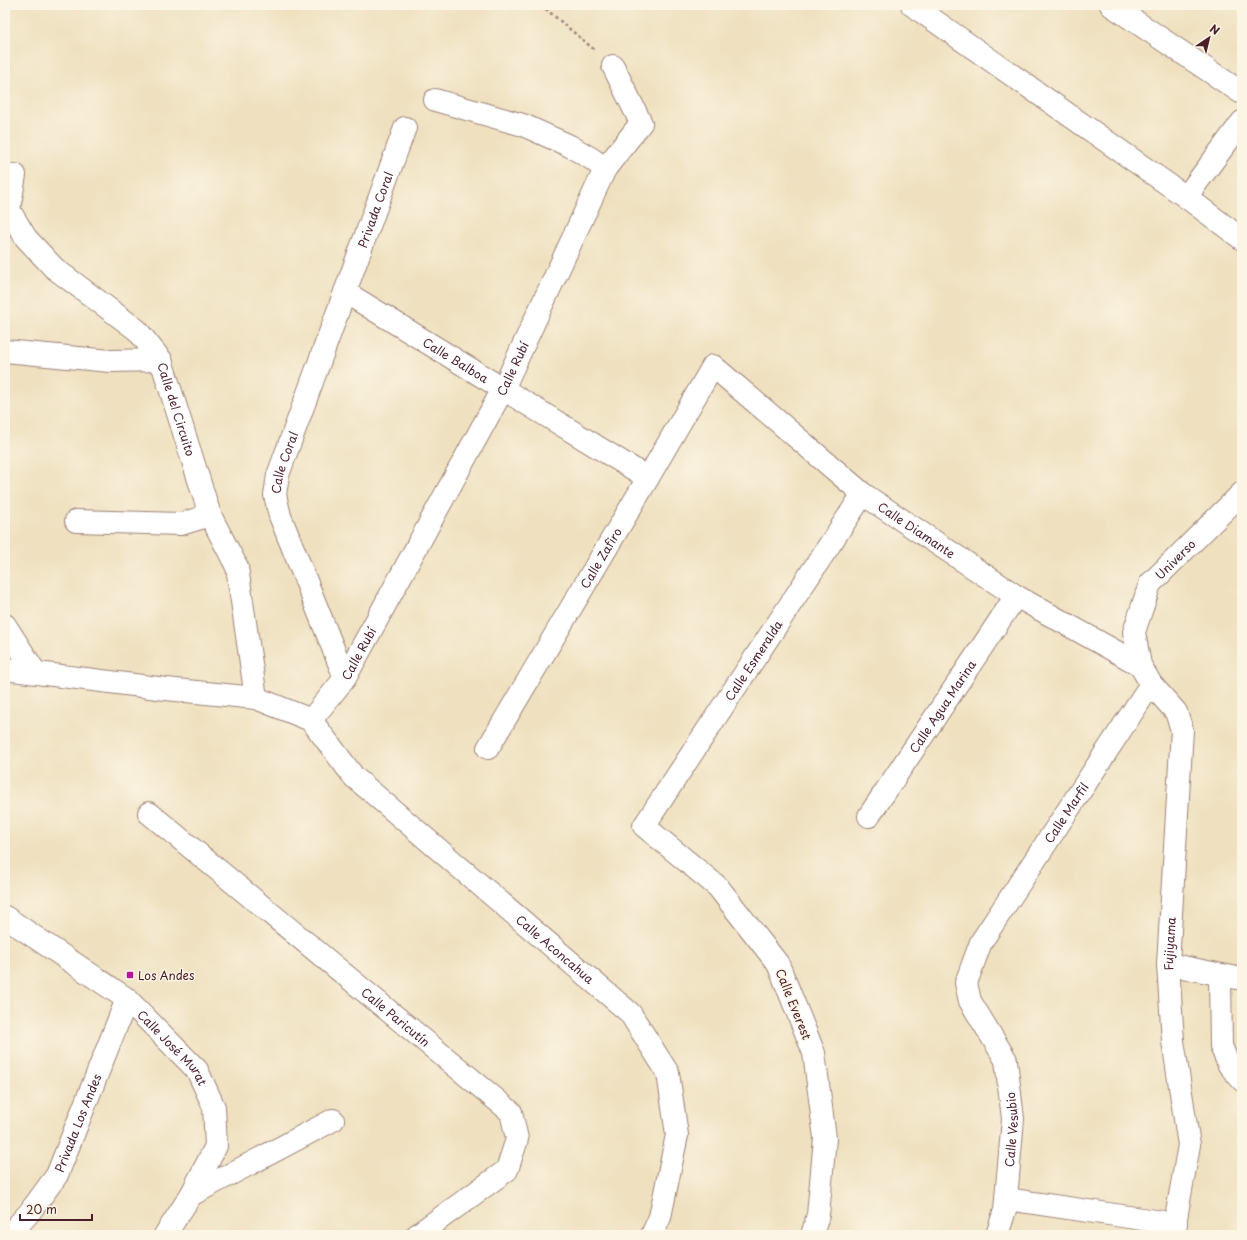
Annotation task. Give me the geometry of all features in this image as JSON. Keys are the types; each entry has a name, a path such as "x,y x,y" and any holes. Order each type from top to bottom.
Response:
{"street":[{"path":"912,5 1186,197 1242,239"},
{"path":"1111,5 1242,93"},
{"name":"Calle Rubí","path":"311,720 345,678 503,389 605,169 641,123 613,66"},
{"path":"435,100 523,125 570,146 605,169"},
{"path":"1186,197 1242,122"},
{"name":"Privada Coral","path":"345,292 405,128"},
{"name":"Calle del Circuito","path":"15,175 9,210 26,238 54,268 137,330 161,360 210,515 237,567 256,698"},
{"name":"Calle Balboa","path":"345,292 648,478"},
{"name":"Calle Coral","path":"345,292 278,475 275,495 280,516 345,678"},
{"path":"5,351 110,361 161,360"},
{"name":"Calle Zafiro","path":"488,748 713,366"},
{"name":"Calle Diamante","path":"713,366 863,494 1016,596 1140,665"},
{"name":"Universo","path":"1140,665 1134,632 1150,584 1242,493"},
{"name":"Calle Esmeralda","path":"644,826 863,494"},
{"path":"76,521 181,524 210,515"},
{"name":"Calle Agua Marina","path":"869,816 1016,596"},
{"path":"5,625 35,672"},
{"name":"Fujiyama","path":"1140,665 1151,684 1176,712 1182,730 1168,964 1173,1041 1189,1145 1174,1229"},
{"path":"5,669 166,690 256,698 311,720"},
{"name":"Calle Marfil","path":"987,1029 970,1001 966,983 981,942 1151,684"},
{"name":"Calle Aconcahua","path":"311,720 354,777 630,1013 668,1073 677,1134 660,1218 652,1235"},
{"name":"Calle Paricutín","path":"149,812 511,1112 517,1139 507,1170 417,1235"},
{"name":"Calle Everest","path":"644,826 718,887 778,964 814,1053 825,1138 818,1215 812,1235"},
{"name":"Calle José Murat","path":"5,917 127,1000 197,1070 214,1106 216,1146 191,1195 166,1235"},
{"path":"1168,964 1242,979"},
{"path":"1220,975 1221,1046 1229,1065 1242,1080"},
{"name":"Privada Los Andes","path":"9,1235 29,1213 57,1175 127,1000"},
{"name":"Calle Vesubio","path":"987,1029 1006,1060 1013,1119 1005,1210 997,1235"},
{"path":"191,1195 333,1120"},
{"path":"1006,1198 1174,1229"}],"path":[{"path":"541,5 613,66"}],"place":[{"name":"Los Andes","path":"130,975"}]}
